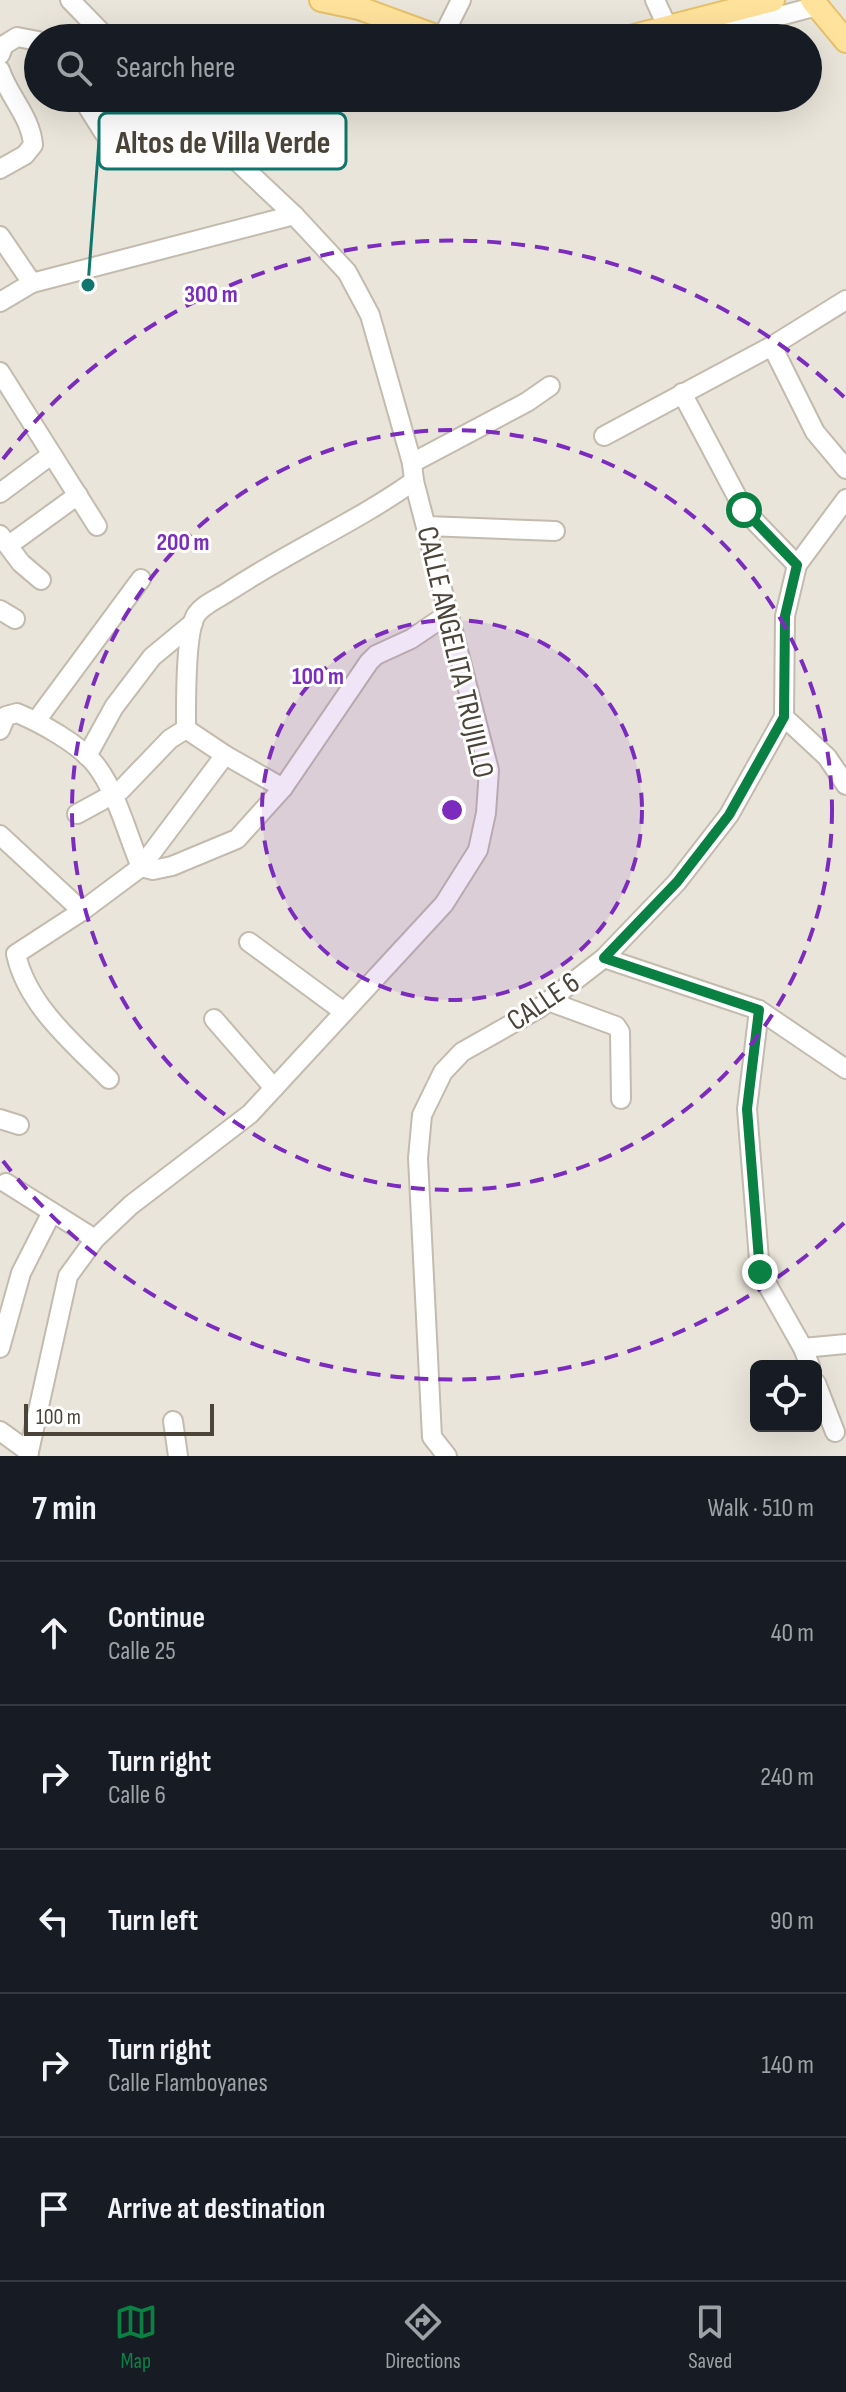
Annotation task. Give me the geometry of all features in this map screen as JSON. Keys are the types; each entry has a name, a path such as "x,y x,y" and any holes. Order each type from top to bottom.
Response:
{"main road":[{"path":"321,0 359,8 403,24"},
{"path":"675,24 773,0"},
{"path":"815,3 846,41"}],"street":[{"path":"70,0 93,24"},
{"path":"449,24 461,0"},
{"path":"655,0 666,24"},
{"path":"748,24 815,3"},
{"path":"0,55 4,45 17,37 24,38"},
{"path":"0,70 5,85 32,131 33,145 25,155 0,169"},
{"path":"91,112 104,133"},
{"name":"CALLE ANGELITA TRUJILLO","path":"28,1454 68,1276 95,1239 131,1205 250,1114 444,904 478,850 486,813 489,770 370,315 347,272 294,215 185,112"},
{"path":"0,302 32,283 294,215"},
{"path":"0,236 32,283"},
{"path":"604,436 844,306"},
{"path":"772,346 815,432 846,469"},
{"path":"0,372 97,526"},
{"path":"186,729 186,681 193,623 198,612 242,583 384,502 413,472 550,386"},
{"path":"682,393 744,510 797,565"},
{"path":"0,493 51,455"},
{"path":"41,580 21,563 5,540 78,495"},
{"name":"CALLE 6","path":"447,1456 432,1437 418,1158 422,1115 443,1072 462,1052 548,1001 604,958 677,882 729,815 784,717 785,616 797,565 846,499"},
{"path":"427,526 555,531"},
{"path":"36,721 141,579"},
{"path":"141,867 153,870 172,866 237,839 283,788 369,662 448,614"},
{"path":"87,756 114,707 152,657 193,623"},
{"path":"0,730 6,716 17,713 36,721 87,756 97,766 112,795 141,867"},
{"path":"784,717 827,757 846,785"},
{"path":"186,729 283,788"},
{"path":"77,814 121,790 170,739 186,729"},
{"path":"109,1079 50,1019 8,955 82,911 141,867 225,755"},
{"path":"0,835 82,911"},
{"path":"249,942 344,1012"},
{"path":"604,958 759,1010 846,1069"},
{"path":"548,1001 616,1026 620,1032 621,1099"},
{"path":"759,1010 747,1109 760,1272 808,1360"},
{"path":"214,1019 274,1088"},
{"path":"0,1119 19,1125"},
{"path":"6,1183 95,1239"},
{"path":"0,1348 21,1273 52,1212"},
{"path":"803,1348 846,1344"},
{"path":"822,1398 835,1432"},
{"path":"173,1421 178,1456"},
{"path":"0,1431 28,1454"}],"shaded area":[{"path":"0,0 846,0 846,1456 0,1456"}],"place":[{"name":"Altos de Villa Verde","path":"88,285"}],"route":[{"path":"744,510 797,565 785,616 784,717 729,815 677,882 604,958 759,1010 747,1109 760,1272"}]}
